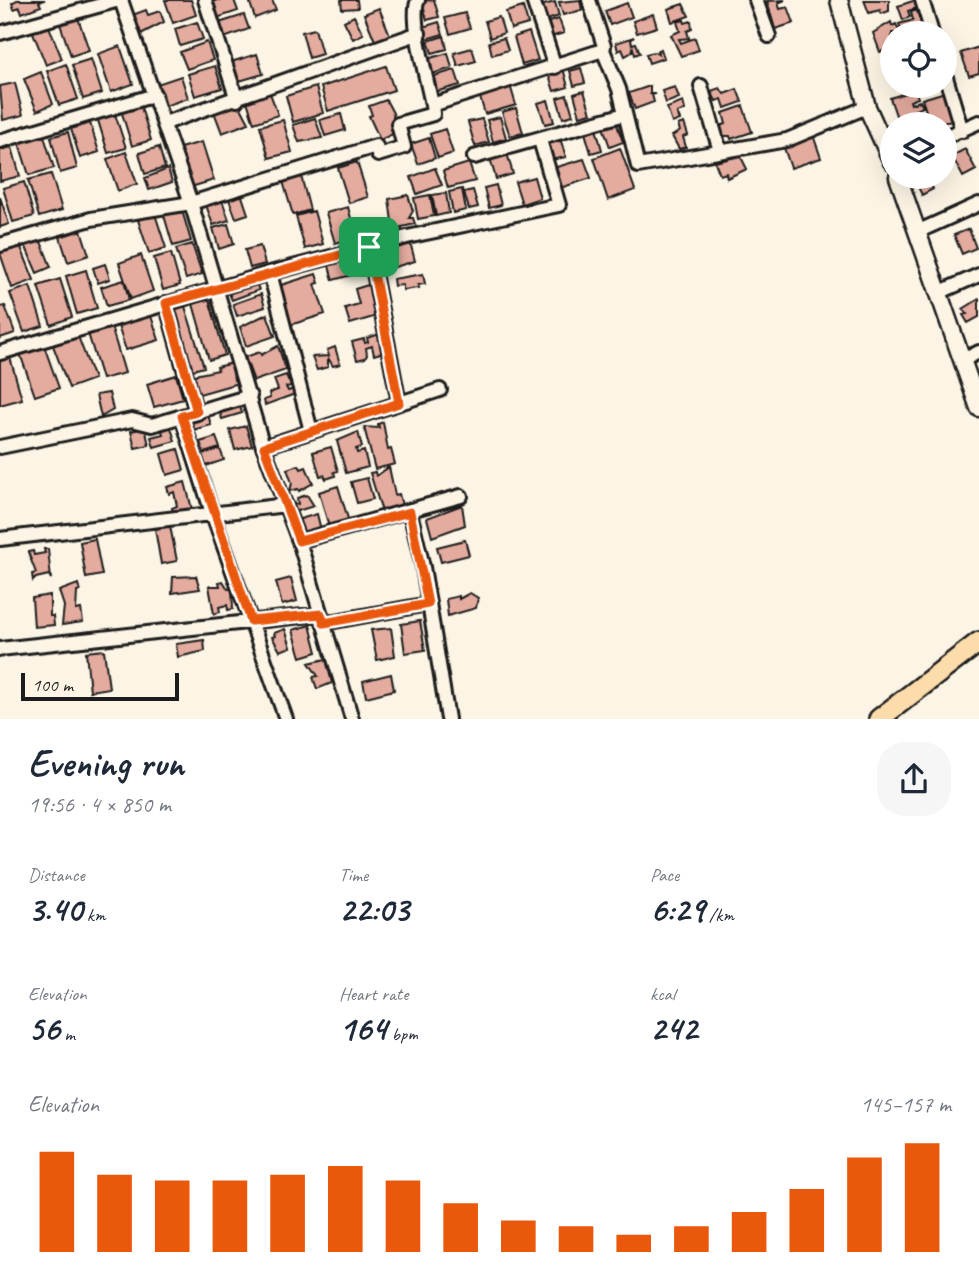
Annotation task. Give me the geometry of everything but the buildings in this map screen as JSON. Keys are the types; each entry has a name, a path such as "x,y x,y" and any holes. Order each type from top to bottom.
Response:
{"main road":[{"path":"879,719 979,642"}],"street":[{"path":"0,33 120,0 191,203 264,447 299,541 352,719"},
{"path":"205,0 237,100"},
{"path":"0,245 92,219 191,203 376,146 378,155 404,147 398,124 433,114 415,4 418,0"},
{"path":"533,0 555,67"},
{"path":"756,0 769,36"},
{"path":"839,0 867,107 880,134"},
{"path":"922,0 928,21"},
{"path":"592,1 603,50 619,89 638,166 787,140 867,107"},
{"path":"165,123 237,100 419,33"},
{"path":"432,105 603,50"},
{"path":"701,86 720,152"},
{"path":"0,141 155,95"},
{"path":"952,98 962,131"},
{"path":"474,157 625,114"},
{"path":"957,133 979,122"},
{"path":"0,353 270,273 369,247 559,205 540,140"},
{"path":"902,189 979,408"},
{"path":"917,232 979,204"},
{"path":"369,247 399,403"},
{"path":"270,273 311,432"},
{"path":"938,293 979,275"},
{"path":"166,303 197,412"},
{"path":"963,360 979,352"},
{"path":"264,447 440,390"},
{"path":"0,447 132,420 152,425 250,396"},
{"path":"182,416 212,513 286,719"},
{"path":"299,541 461,496"},
{"path":"0,539 286,505"},
{"path":"410,512 449,719"},
{"path":"0,649 251,621 322,618 428,604"}],"route":[{"path":"369,247 399,403 264,447 299,541 410,512 423,567 428,604 324,623 321,614 251,621 212,513 182,416 197,412 166,303 369,247"}]}
